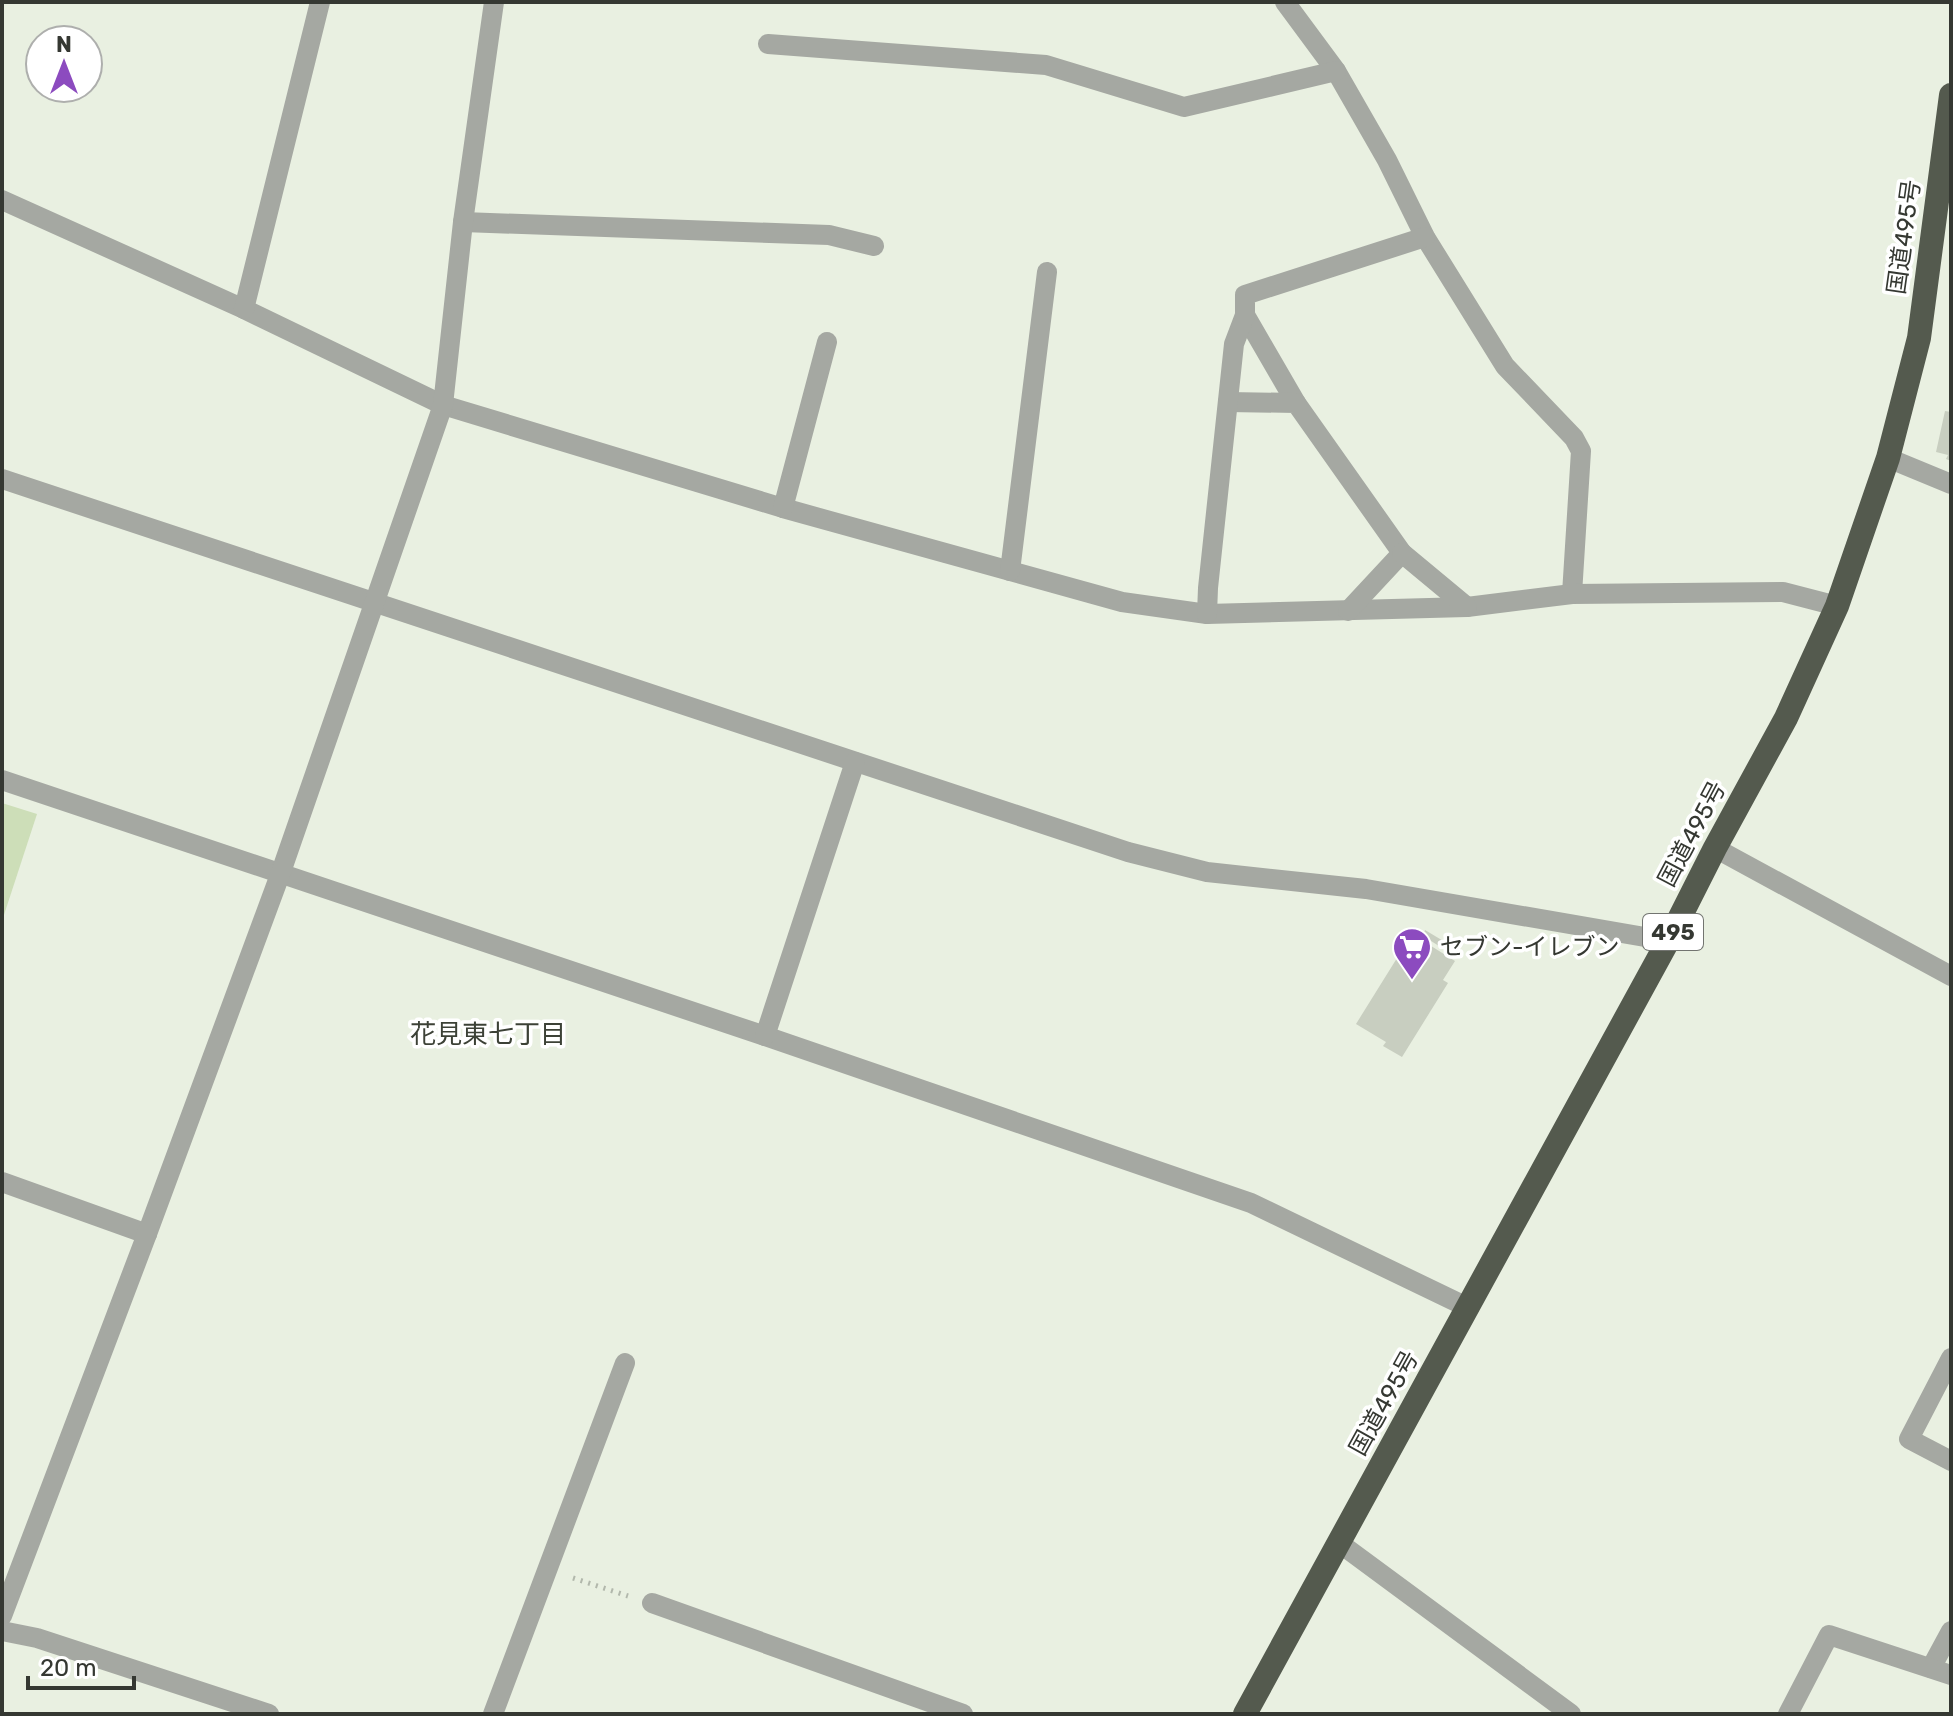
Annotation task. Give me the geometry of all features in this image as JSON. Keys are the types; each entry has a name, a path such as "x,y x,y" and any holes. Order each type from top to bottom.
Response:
{"highway":[{"name":"国道495号","path":"1245,1714 1668,941 1786,718 1837,606 1888,458 1919,338 1951,95"}],"street":[{"path":"244,309 320,2"},
{"path":"2,1616 281,872 443,405 463,222 494,2"},
{"path":"1285,2 1336,71 1401,186 1425,237 1505,366 1574,438 1581,451 1572,594"},
{"path":"768,44 1046,65 1184,107 1336,71"},
{"path":"2,200 244,309 443,405 783,508 1122,602 1207,614 1467,607 1572,594 1783,592 1837,606"},
{"path":"463,222 829,235 874,246"},
{"path":"1207,614 1234,344 1245,315 1245,295 1425,237"},
{"path":"1010,571 1047,272"},
{"path":"1245,315 1296,403 1402,553 1467,607"},
{"path":"783,508 827,342"},
{"path":"1228,402 1296,403"},
{"path":"1888,458 1951,484"},
{"path":"2,479 1128,852 1207,872 1366,889 1668,941"},
{"path":"1348,611 1402,553"},
{"path":"765,1036 855,762"},
{"path":"2,780 1251,1203 1469,1308"},
{"path":"1715,848 1951,976"},
{"path":"2,1182 147,1234"},
{"path":"1951,1358 1909,1439 1951,1461"},
{"path":"493,1714 625,1363"},
{"path":"1338,1542 1571,1714"},
{"path":"652,1603 963,1714"},
{"path":"2,1631 37,1638 269,1714"},
{"path":"1788,1714 1829,1635 1941,1671 1951,1631"}],"path":[{"path":"548,1570 652,1603"}],"green space":[{"path":"2,803 37,814 2,921"}],"building":[{"path":"1945,411 1951,412 1951,461 1946,459 1948,455 1936,452"},
{"path":"1425,930 1450,945 1447,951 1423,936"},
{"path":"1412,934 1455,961 1443,980 1448,983 1402,1057 1383,1046 1386,1042 1356,1024"}],"place":[{"name":"セブン-イレブン","path":"1412,981"}],"district":[{"name":"花見東七丁目","path":"488,1034"}]}
